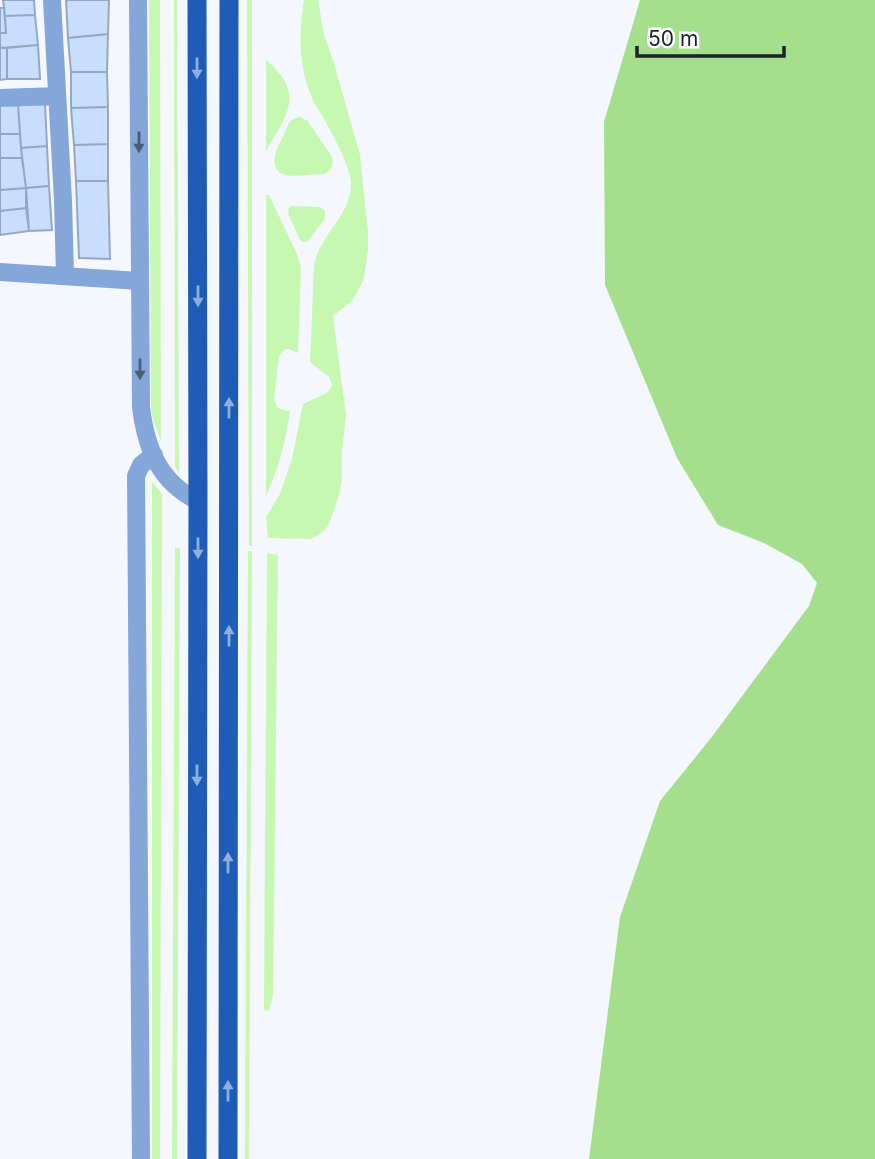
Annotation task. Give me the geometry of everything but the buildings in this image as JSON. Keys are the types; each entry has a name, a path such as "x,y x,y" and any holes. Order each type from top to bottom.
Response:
{"main road":[{"path":"197,0 197,1159"},
{"path":"228,1159 229,0"}],"street":[{"path":"51,0 65,276"},
{"path":"138,0 141,407 147,439 158,464 169,481 198,501"},
{"path":"0,99 57,96"},
{"path":"0,272 140,281"},
{"path":"141,1159 136,476 141,465 154,455"}],"shaded area":[{"path":"149,0 160,0 161,442 151,408"},
{"path":"174,0 177,0 179,473 175,466"},
{"path":"247,0 252,0 252,546 249,546"},
{"path":"304,0 318,0 324,35 360,155 368,250 364,279 352,301 333,316 346,415 342,480 330,521 326,529 311,539 268,538 266,517 280,494 292,459 303,404 327,393 332,385 329,377 310,362 314,265 322,244 346,205 351,183 345,160 312,98 304,72 301,24"},
{"path":"640,0 875,0 875,1159 589,1159 620,917 660,801 711,738 809,606 817,583 802,564 764,543 718,525 677,458 605,285 604,122"},
{"path":"266,60 286,83 289,104 286,115 266,151"},
{"path":"300,117 308,121 332,157 332,167 324,174 289,176 276,168 276,152 287,127 290,122"},
{"path":"266,195 269,195 301,267 298,353 285,349 279,356 274,400 278,408 290,410 284,443 266,496"},
{"path":"291,206 320,207 325,211 325,219 307,242 300,240 288,214"},
{"path":"152,481 162,494 160,1159 152,1159"},
{"path":"175,548 180,548 177,1159 172,1159"},
{"path":"248,551 252,551 249,1159 245,1159"},
{"path":"267,553 278,555 273,996 269,1010 264,1011"}]}
